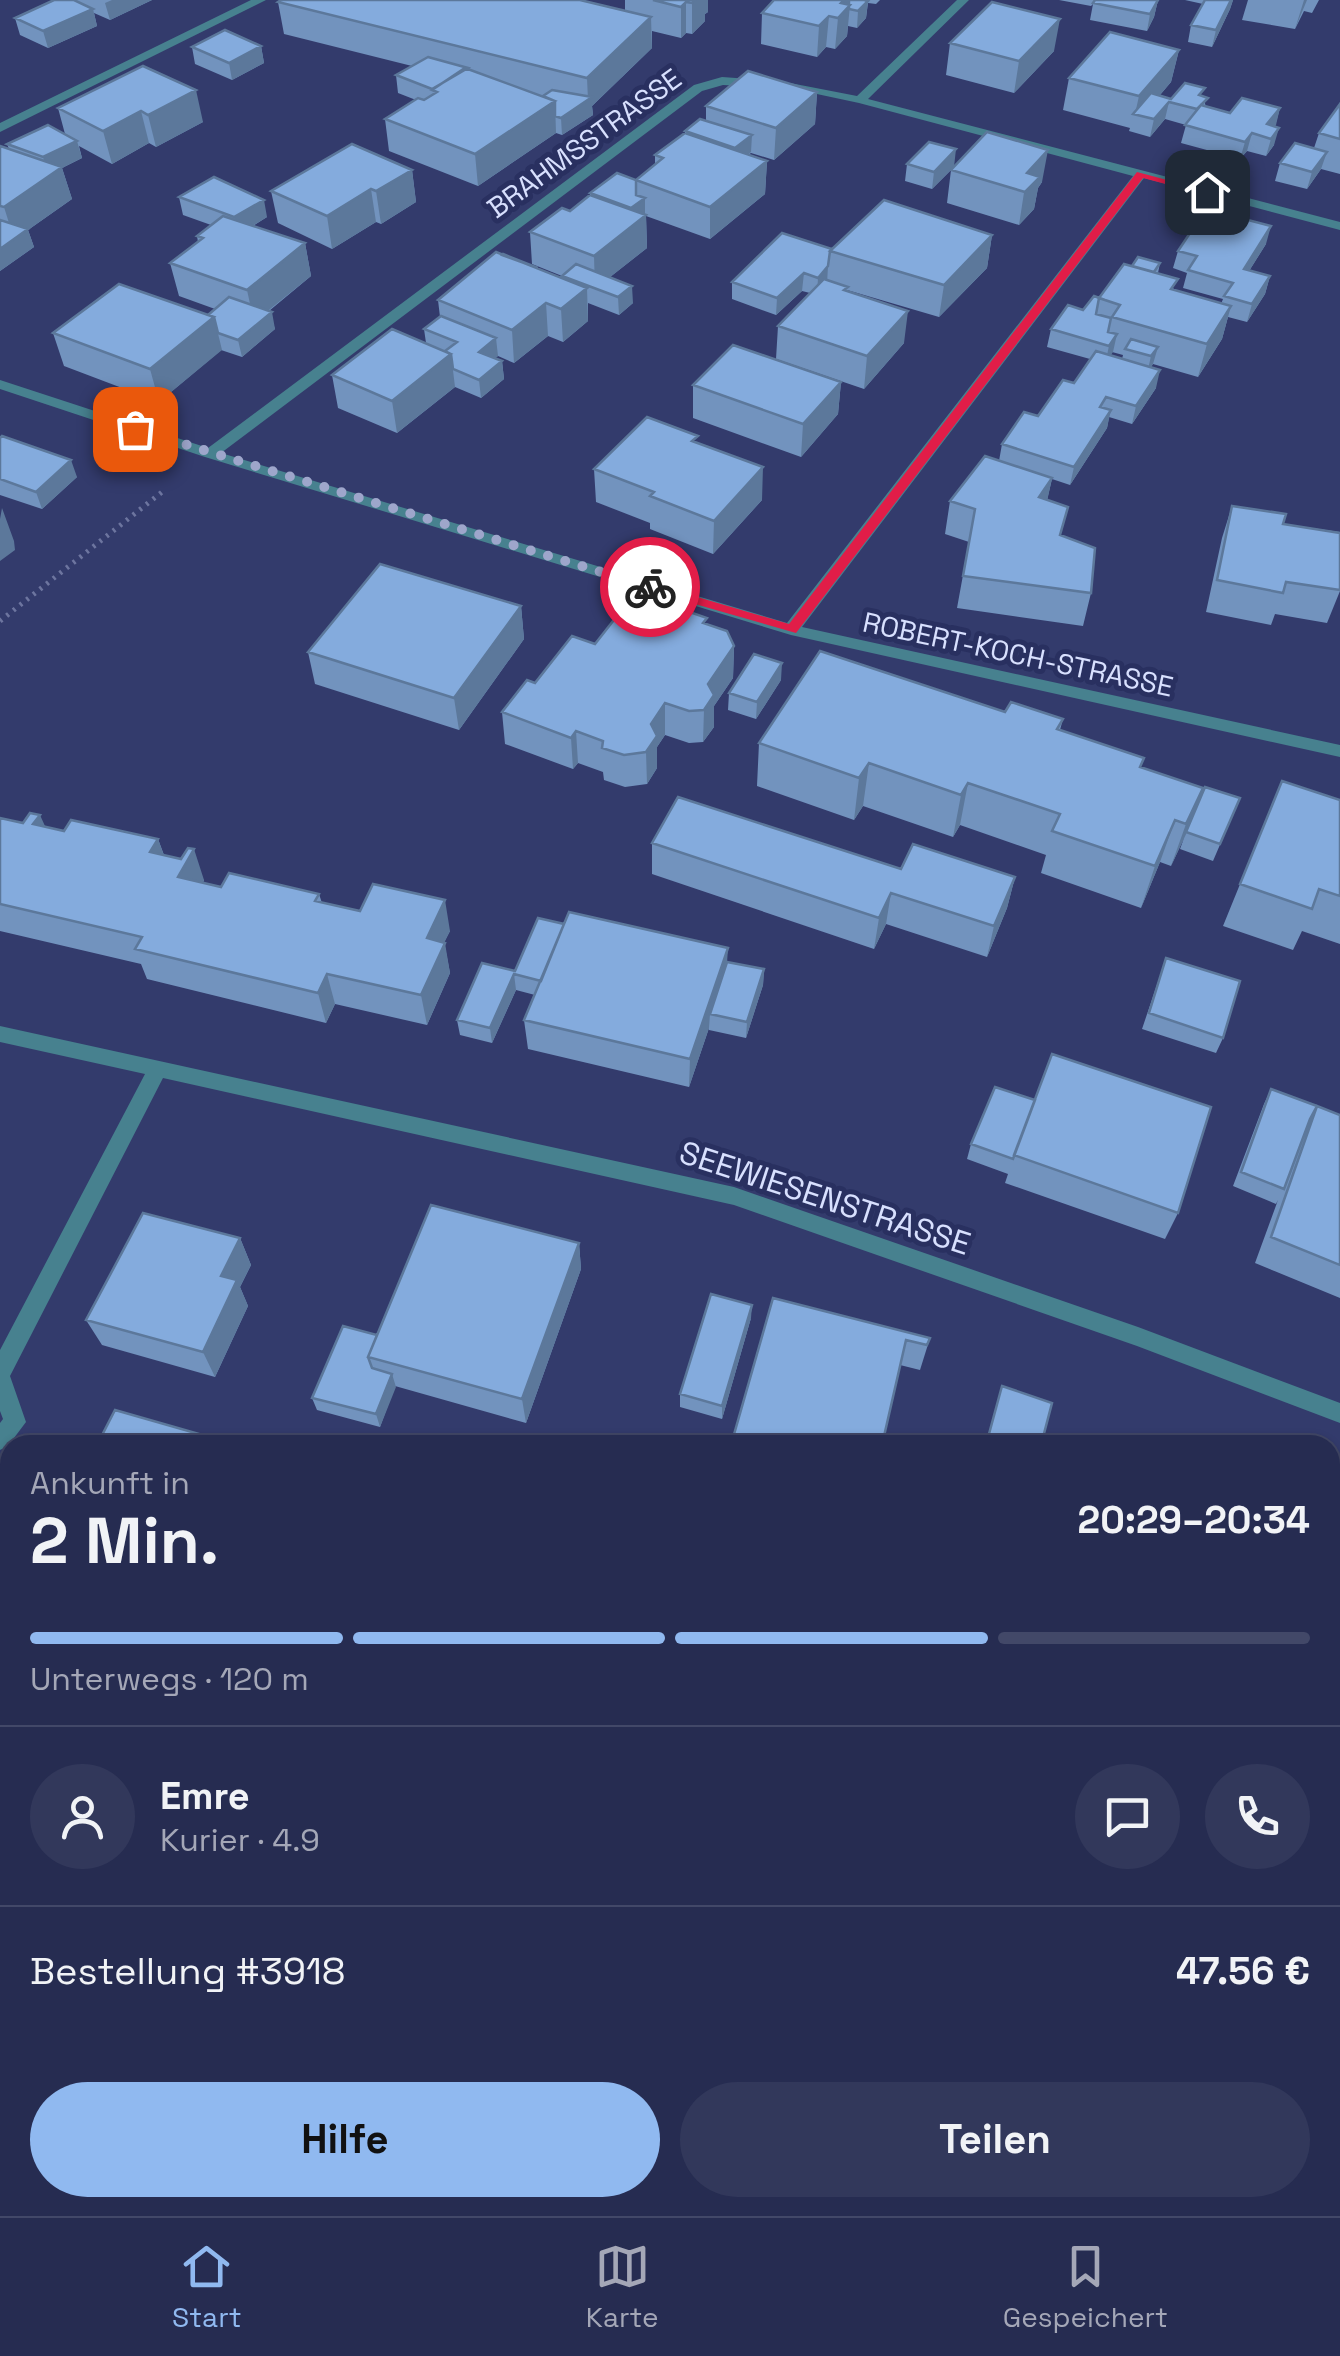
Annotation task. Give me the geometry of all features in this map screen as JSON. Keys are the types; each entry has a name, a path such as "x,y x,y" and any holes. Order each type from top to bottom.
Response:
{"street":[{"path":"0,128 260,0"},
{"path":"860,100 963,0"},
{"name":"BRAHMSSTRASSE","path":"210,454 698,88 722,81 769,83 860,100 1340,226"},
{"path":"792,630 1140,174"},
{"name":"ROBERT-KOCH-STRASSE","path":"0,384 210,454 792,630 1340,751"},
{"name":"SEEWIESENSTRASSE","path":"0,1034 734,1196 1340,1412"},
{"path":"4,1435 15,1422 0,1376 159,1067"}],"path":[{"path":"0,622 210,454"}],"building":[{"path":"54,0 74,0 93,9 43,31 15,18"},
{"path":"580,0 651,17 587,78 278,2"},
{"path":"653,0 695,0 681,7"},
{"path":"774,0 844,0 841,3 850,5 838,18 829,16 819,26 762,13"},
{"path":"849,0 868,1 858,11 849,9"},
{"path":"1158,0 1150,14 1093,3"},
{"path":"1205,0 1231,0 1216,30 1191,25"},
{"path":"992,2 1060,19 1019,61 950,43"},
{"path":"225,30 261,46 229,63 192,47"},
{"path":"1110,32 1179,50 1139,96 1069,78"},
{"path":"428,57 468,68 432,89 396,75"},
{"path":"143,66 196,90 148,115 141,111 103,131 58,108"},
{"path":"465,68 555,101 475,154 385,119 418,98 424,100 437,92 432,90"},
{"path":"748,71 817,92 776,128 706,106"},
{"path":"1185,83 1205,88 1199,95 1208,98 1197,109 1169,102 1154,119 1133,114 1151,93 1171,99"},
{"path":"552,90 592,97 561,118 555,116 555,101 543,96"},
{"path":"1242,98 1280,108 1267,124 1279,128 1271,139 1252,133 1245,142 1185,125 1201,105 1230,113"},
{"path":"1340,104 1340,139 1319,133"},
{"path":"700,119 752,135 735,148 685,131"},
{"path":"48,125 77,141 43,157 7,144"},
{"path":"987,132 1048,150 1027,173 1040,177 1025,192 951,170"},
{"path":"685,133 767,161 710,207 636,180 663,158 655,155"},
{"path":"929,142 956,149 934,172 907,164"},
{"path":"1295,143 1327,152 1312,172 1280,163"},
{"path":"352,144 412,170 327,216 271,191"},
{"path":"0,146 62,167 0,206"},
{"path":"617,173 636,180 636,195 645,198 631,208 590,193"},
{"path":"214,177 264,200 234,217 179,197"},
{"path":"590,195 646,215 594,256 530,232 562,208 570,211"},
{"path":"884,200 992,235 944,285 830,251"},
{"path":"1206,209 1271,226 1244,269 1270,276 1252,304 1224,296 1233,283 1188,270 1197,256 1178,251"},
{"path":"223,216 305,243 247,290 170,263 203,238 197,236"},
{"path":"0,220 28,229 0,249"},
{"path":"782,233 832,249 828,266 818,278 804,273 777,298 732,282"},
{"path":"496,252 587,288 561,309 546,303 512,330 438,300"},
{"path":"1138,257 1160,263 1154,272 1132,266"},
{"path":"576,264 632,286 618,297 562,276"},
{"path":"1124,264 1178,279 1171,289 1231,306 1207,344 1112,317 1120,305 1099,298"},
{"path":"824,279 848,287 844,290 908,311 867,356 778,326"},
{"path":"119,284 214,317 150,369 53,333"},
{"path":"1094,296 1105,300 1099,298 1096,314 1111,318 1108,332 1117,334 1109,346 1051,329 1068,305 1083,310"},
{"path":"229,297 272,312 238,340 218,333 214,317 208,315"},
{"path":"441,316 496,338 479,352 502,361 479,380 453,369 451,354 445,351 457,342 424,329"},
{"path":"392,329 451,354 392,401 332,375"},
{"path":"1131,339 1158,347 1151,356 1125,349"},
{"path":"733,345 841,382 803,424 693,385"},
{"path":"1096,351 1160,370 1136,406 1106,397 1100,407 1111,410 1074,467 1002,444 1024,412 1038,416 1063,380 1074,383"},
{"path":"647,417 698,436 692,441 763,467 714,521 594,469"},
{"path":"2,436 71,460 36,492 0,479"},
{"path":"985,456 1052,478 1039,497 1068,507 1060,535 1095,548 1091,593 963,576 975,509 950,501"},
{"path":"1232,506 1286,514 1283,524 1340,533 1340,590 1286,582 1283,593 1217,580"},
{"path":"380,564 521,606 454,698 308,652"},
{"path":"628,602 678,619 684,610 707,618 703,623 727,631 734,646 708,684 714,695 704,710 689,711 665,703 651,724 657,736 646,752 624,755 602,748 603,741 576,731 571,738 502,712 527,680 535,683 572,636 595,644"},
{"path":"820,651 1005,712 1011,702 1063,719 1057,729 1144,758 1140,767 1203,788 1186,824 1175,820 1155,866 1052,831 1060,814 968,783 961,795 869,763 859,778 759,743"},
{"path":"754,654 782,663 757,702 729,693"},
{"path":"1282,781 1340,800 1340,896 1319,889 1312,909 1240,884"},
{"path":"1205,787 1240,798 1220,844 1186,832"},
{"path":"678,797 901,869 913,844 1015,877 994,926 891,893 879,918 652,843"},
{"path":"30,813 40,815 33,824 64,831 71,820 158,839 150,852 181,859 188,848 194,849 178,877 221,887 229,873 319,894 315,901 360,911 373,884 445,900 427,938 445,943 421,995 327,974 318,993 135,949 142,937 0,904 0,818 23,823"},
{"path":"569,912 728,948 690,1059 524,1020"},
{"path":"538,918 564,924 541,981 514,974 490,1028 457,1020 482,963 515,971"},
{"path":"1166,958 1240,981 1223,1038 1149,1013"},
{"path":"727,962 764,969 747,1022 710,1014"},
{"path":"1052,1054 1211,1107 1178,1213 1014,1155"},
{"path":"995,1087 1035,1100 1013,1159 971,1144"},
{"path":"1271,1089 1317,1106 1284,1189 1241,1172"},
{"path":"1317,1106 1340,1115 1340,1265 1271,1237"},
{"path":"431,1205 579,1243 522,1399 368,1357"},
{"path":"143,1213 240,1238 221,1276 237,1280 203,1352 86,1320"},
{"path":"711,1294 752,1305 722,1406 680,1394"},
{"path":"773,1298 930,1338 927,1345 906,1340 884,1435 734,1435"},
{"path":"343,1326 377,1335 368,1357 372,1368 392,1374 376,1414 312,1398"},
{"path":"1002,1386 1052,1403 1044,1435 989,1435"},
{"path":"115,1410 202,1435 102,1435"}],"way so far":[{"path":"135,429 650,587"}],"route":[{"path":"650,587 792,630 1140,174 1207,192"}]}
